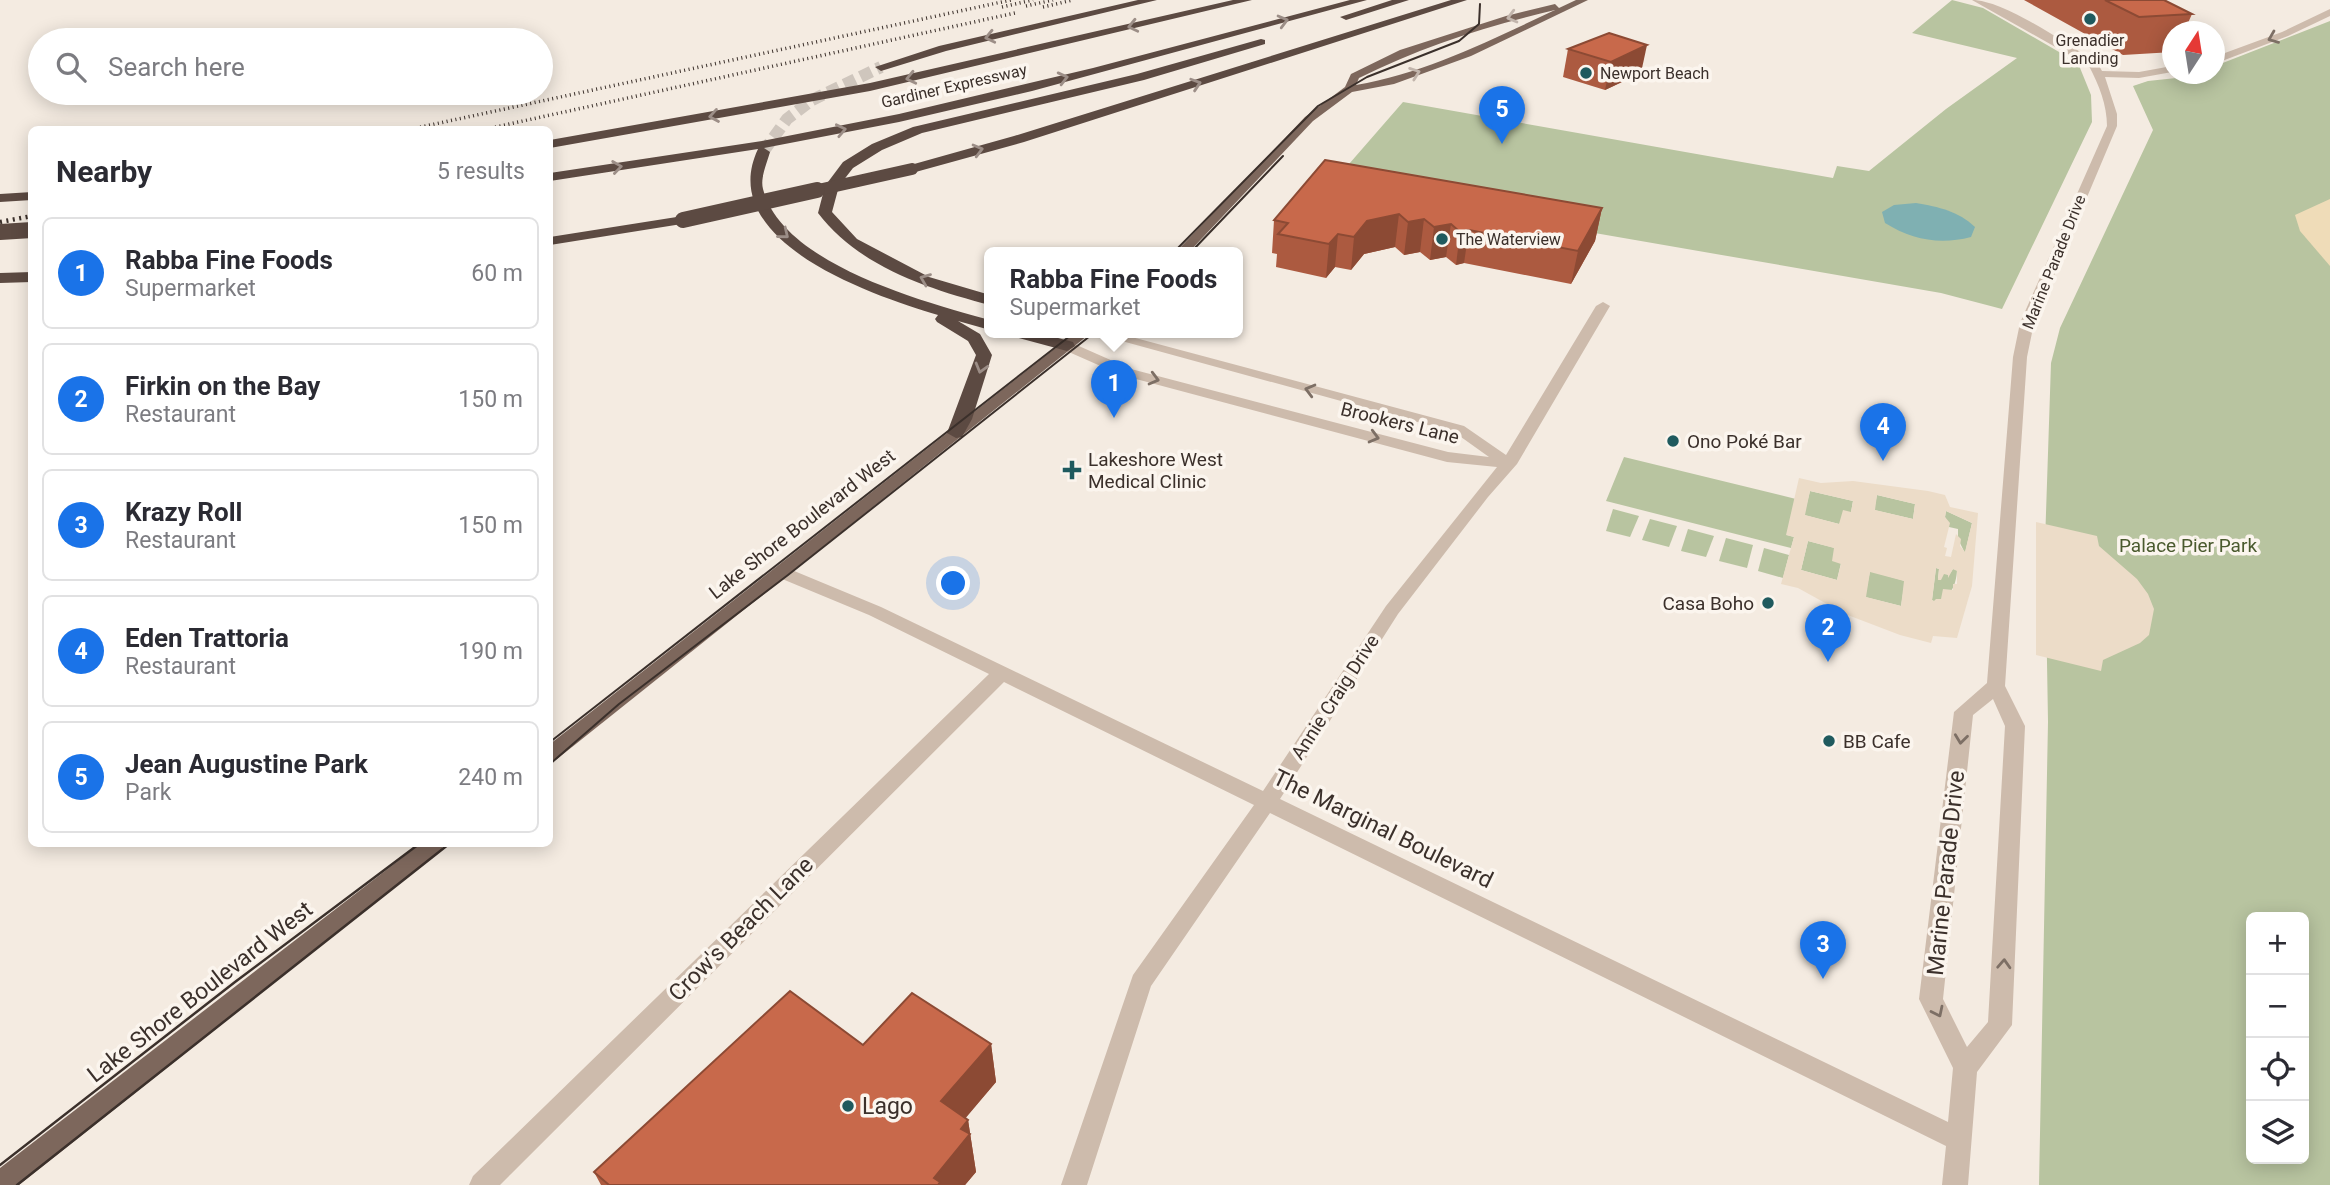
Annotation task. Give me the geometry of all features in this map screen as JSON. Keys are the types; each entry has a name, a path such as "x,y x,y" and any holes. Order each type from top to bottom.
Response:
{"highway":[{"path":"881,67 943,48 1152,0"},
{"name":"Gardiner Expressway","path":"553,143 870,87 1247,0"},
{"name":"Gardiner Expressway","path":"553,177 829,132 920,113 1164,53 1362,0"},
{"path":"1312,27 1404,0"},
{"path":"553,241 683,220 912,169 1058,127 1457,2"},
{"path":"984,298 923,280 852,242 825,213 832,186 848,165 877,147 918,130 1140,77 1272,38"},
{"path":"763,152 755,187 771,223 817,260 880,291 923,307 984,323"},
{"path":"0,198 28,196"},
{"path":"0,232 28,230"},
{"path":"0,278 28,277"},
{"path":"923,307 974,338 984,355 956,433"},
{"path":"1039,338 1068,346"}],"main road":[{"path":"1349,89 1355,76 1403,52 1508,18 1579,2"},
{"path":"1187,247 1309,119 1349,89 1390,82 1468,54 1579,2"},
{"name":"Lake Shore Boulevard West","path":"553,752 1077,338"},
{"name":"Lake Shore Boulevard West","path":"0,1184 430,847"}],"street":[{"path":"1977,0 2003,11 2093,64 2099,74 2139,75 2162,71"},
{"path":"2225,57 2285,34 2330,12"},
{"name":"Marine Parade Drive","path":"1965,1068 1931,999 1964,712 1996,686 2020,357 2027,323 2112,126 2112,114 2099,74"},
{"name":"Annie Craig Drive","path":"1074,1185 1142,982 1266,802 1392,610 1482,494 1509,464 1603,306"},
{"name":"Brookers Lane","path":"1118,338 1459,429 1509,464"},
{"name":"Brookers Lane","path":"1068,346 1126,372 1447,457 1509,464"},
{"name":"The Marginal Boulevard","path":"781,572 875,611 1959,1140"},
{"name":"Crow's Beach Lane","path":"482,1185 1001,673"},
{"path":"1955,1185 1965,1068 2000,1026 2015,726 1996,686"}],"green space":[{"path":"1952,0 1983,8 2078,63 2091,95 2092,122 2002,309 1941,293 1329,187 1403,102 1833,178 1837,166 1869,171 1946,109 2017,58 1912,33"},
{"name":"Palace Pier Park","path":"2330,21 2330,1185 2039,1185 2048,722 2045,543 2051,363 2060,328 2153,130 2133,86 2162,80 2162,84 2225,84 2225,62"},
{"path":"1624,457 1796,499 1787,535 1794,537 1791,548 1606,501"},
{"path":"1810,491 1853,501 1851,512 1839,524 1804,515"},
{"path":"1877,495 1915,504 1913,519 1874,510"},
{"path":"1613,509 1639,516 1630,537 1606,531"},
{"path":"1946,511 1972,523 1965,553 1958,539 1958,529 1949,527"},
{"path":"1650,519 1677,526 1669,547 1642,540"},
{"path":"1688,529 1714,536 1706,557 1681,551"},
{"path":"1726,538 1753,545 1747,568 1719,561"},
{"path":"1808,541 1835,548 1841,563 1837,580 1801,570"},
{"path":"1764,548 1789,555 1783,578 1758,571"},
{"path":"1936,568 1939,569 1938,579 1944,573 1949,575 1953,569 1957,570 1952,590 1935,602 1932,600"},
{"path":"1870,571 1905,581 1901,606 1865,597"}],"sand":[{"path":"2330,199 2330,266 2300,231 2295,215"}],"shaded area":[{"path":"1799,478 1821,483 1853,481 1928,491 1945,495 1950,507 1978,513 1972,586 1957,638 1933,636 1931,643 1900,635 1845,614 1798,588 1781,584 1794,537 1786,535","holes":["1810,491 1853,501 1851,512 1843,510 1839,524 1805,515","1877,495 1915,504 1913,519 1875,510","1946,511 1972,523 1965,552 1960,546 1961,539 1956,534 1951,557 1945,556 1947,548 1944,547 1950,523 1945,517","1808,541 1834,548 1832,561 1841,564 1837,580 1801,570","1936,568 1939,569 1938,580 1941,580 1944,574 1948,575 1948,578 1953,569 1957,571 1957,584 1953,584 1953,590 1943,589 1941,599 1934,601","1870,572 1904,581 1901,606 1866,597"]},
{"path":"2036,522 2097,536 2099,546 2137,579 2148,594 2154,609 2149,635 2140,643 2103,660 2101,671 2036,655"}],"water":[{"path":"1916,203 1940,208 1962,217 1975,227 1971,237 1937,241 1916,237 1885,223 1882,212 1894,205"}],"building":[{"path":"2105,0 2164,0 2192,14 2139,17"},
{"path":"1609,33 1647,45 1611,62 1568,49"},
{"path":"1325,160 1602,208 1578,251 1469,230 1460,232 1451,224 1434,227 1424,219 1408,222 1399,214 1367,221 1354,237 1338,234 1329,244 1278,234 1288,223 1274,220"},
{"name":"Lago","path":"790,991 863,1045 912,993 991,1044 941,1101 968,1120 961,1129 970,1134 934,1178 940,1182 938,1185 609,1185 594,1172"}],"tunnel":[{"path":"763,152 787,119 812,100 881,67"}],"tram line":[{"path":"1179,247 1318,106 1367,77 1459,41 1479,24 1480,4"},
{"path":"1196,247 1283,156"},
{"path":"553,740 1067,338"},
{"path":"553,761 619,704 788,575 1087,338"},
{"path":"0,1165 235,982 415,847"},
{"path":"17,1185 445,847"}],"railway":[{"path":"553,99 1011,0"},
{"path":"1002,7 1033,0"},
{"path":"1026,6 1053,0"},
{"path":"1043,7 1073,0"},
{"path":"500,126 1015,13"},
{"path":"426,126 523,105"},
{"path":"0,222 28,217"},
{"path":"0,234 28,229"}],"place":[{"name":"Grenadier Landing","path":"2090,19"},
{"name":"Newport Beach","path":"1586,73"},
{"name":"Jean Augustine Park","path":"1502,144"},
{"name":"The Waterview","path":"1442,239"},
{"name":"Rabba Fine Foods","path":"1114,418"},
{"name":"Ono Poké Bar","path":"1673,441"},
{"name":"Eden Trattoria","path":"1883,461"},
{"name":"Lakeshore West Medical Clinic","path":"1072,470"},
{"name":"Casa Boho","path":"1768,603"},
{"name":"Firkin on the Bay","path":"1828,662"},
{"name":"BB Cafe","path":"1829,741"},
{"name":"Krazy Roll","path":"1823,979"},
{"name":"Lago","path":"848,1106"}]}
